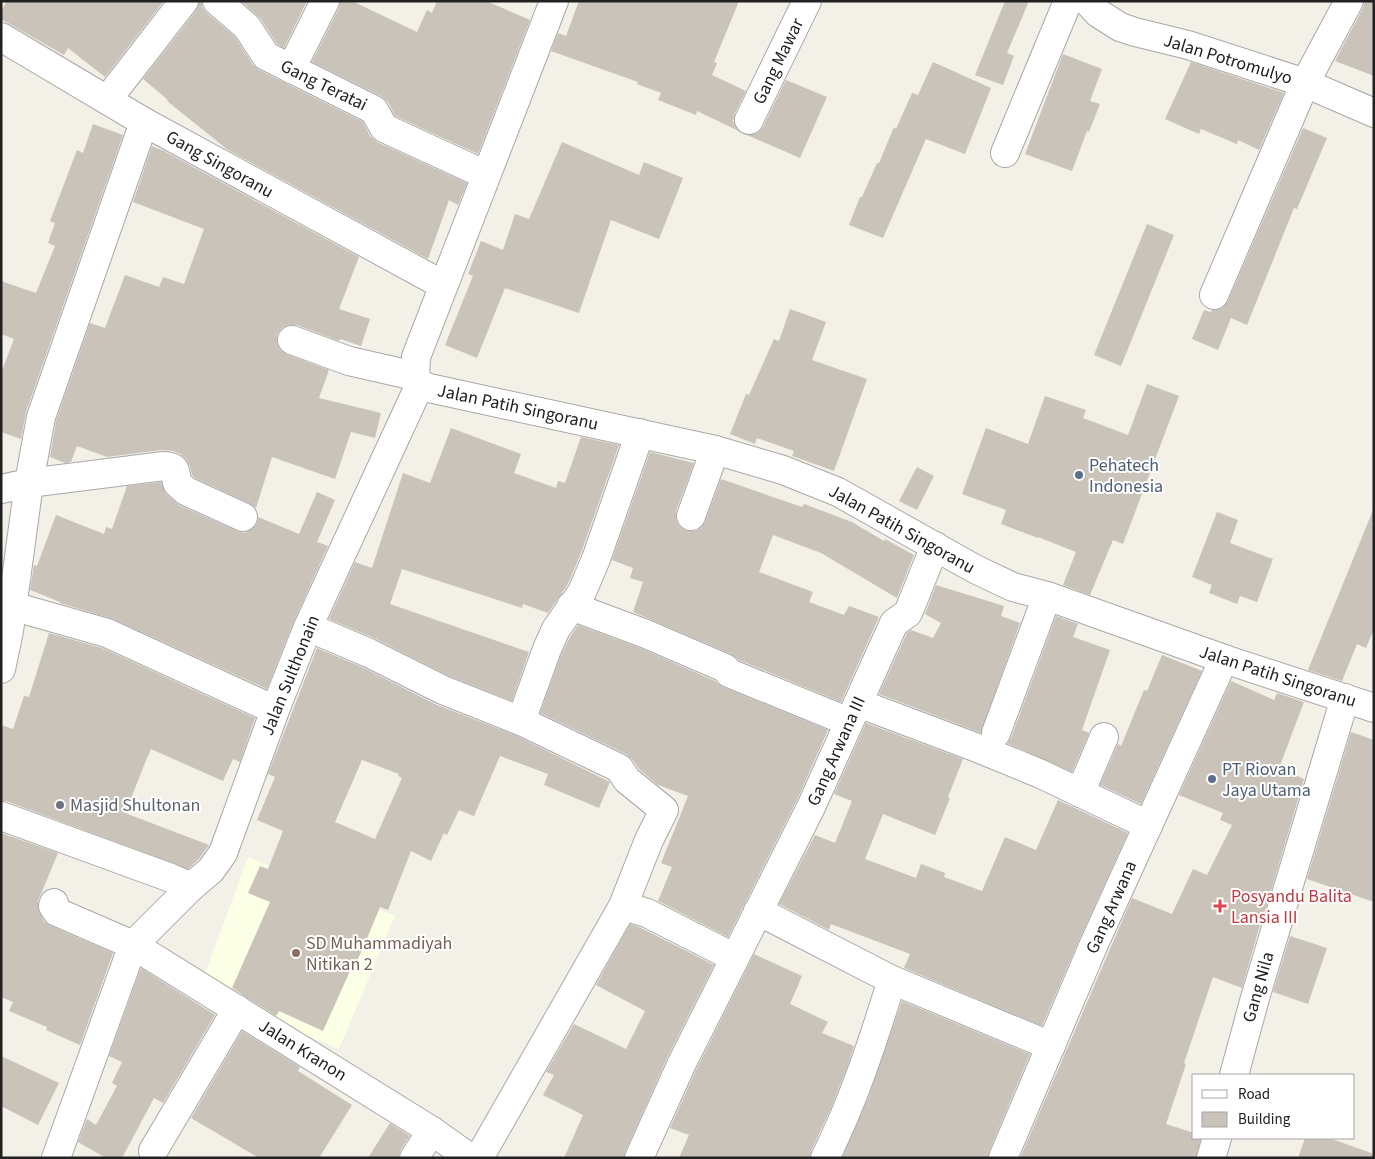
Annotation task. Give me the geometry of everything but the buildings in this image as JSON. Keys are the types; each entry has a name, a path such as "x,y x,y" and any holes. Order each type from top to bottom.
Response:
{"street":[{"path":"106,100 184,1"},
{"name":"Gang Teratai","path":"217,1 248,27 266,56 374,110 384,128 486,175"},
{"path":"291,69 325,1"},
{"name":"Jalan Sulthonain","path":"133,945 191,887 211,870 223,852 275,710 308,627 418,380 416,357 442,285 554,1"},
{"name":"Gang Mawar","path":"749,120 807,1"},
{"path":"1005,152 1068,1"},
{"name":"Jalan Potromulyo","path":"1087,1 1098,13 1120,27 1188,45 1305,83 1374,113"},
{"path":"1214,295 1305,83 1349,1"},
{"name":"Gang Singoranu","path":"1,37 144,122 442,285"},
{"path":"1,669 29,483 41,417 144,122"},
{"name":"Jalan Patih Singoranu","path":"292,340 348,362 418,380 430,388 715,450 783,470 838,492 975,569 1013,587 1047,596 1224,659 1373,708"},
{"path":"521,721 556,629 582,592 596,559 640,433"},
{"path":"691,516 715,450"},
{"path":"1,489 29,483 164,466 173,467 177,483 186,491 243,517"},
{"name":"Gang Arwana III","path":"639,1158 682,1063 811,807 894,623 908,613 935,546"},
{"path":"988,741 1047,596"},
{"path":"12,606 107,634 275,710"},
{"path":"571,606 646,634 725,668 729,673 853,712 988,741 1042,774 1148,825"},
{"path":"308,627 369,653 443,690 521,721 619,768 627,780 664,810 649,840 623,906 479,1158"},
{"name":"Gang Arwana","path":"1003,1158 1094,944 1224,659"},
{"name":"Gang Nila","path":"1234,1074 1255,998 1345,698"},
{"path":"1080,793 1104,737"},
{"path":"1,816 191,887"},
{"name":"Jalan Kranon","path":"54,903 53,906 57,912 133,945 432,1131 470,1158"},
{"path":"623,906 647,914 735,958"},
{"path":"758,911 892,980 1051,1046"},
{"path":"56,1158 133,945"},
{"path":"825,1158 850,1105 870,1052 892,980"},
{"path":"153,1151 237,1009"},
{"path":"414,1158 432,1131"},
{"path":"1211,1158 1217,1139"}],"shaded area":[{"name":"SD Muhammadiyah Nitikan 2","path":"248,857 395,916 339,1049 199,990"}],"place":[{"name":"Pehatech Indonesia","path":"1079,475"},
{"name":"PT Riovan Jaya Utama","path":"1212,779"},
{"name":"Masjid Shultonan","path":"60,805"},
{"name":"Posyandu Balita Lansia III","path":"1220,906"},
{"name":"SD Muhammadiyah Nitikan 2","path":"296,953"}]}
